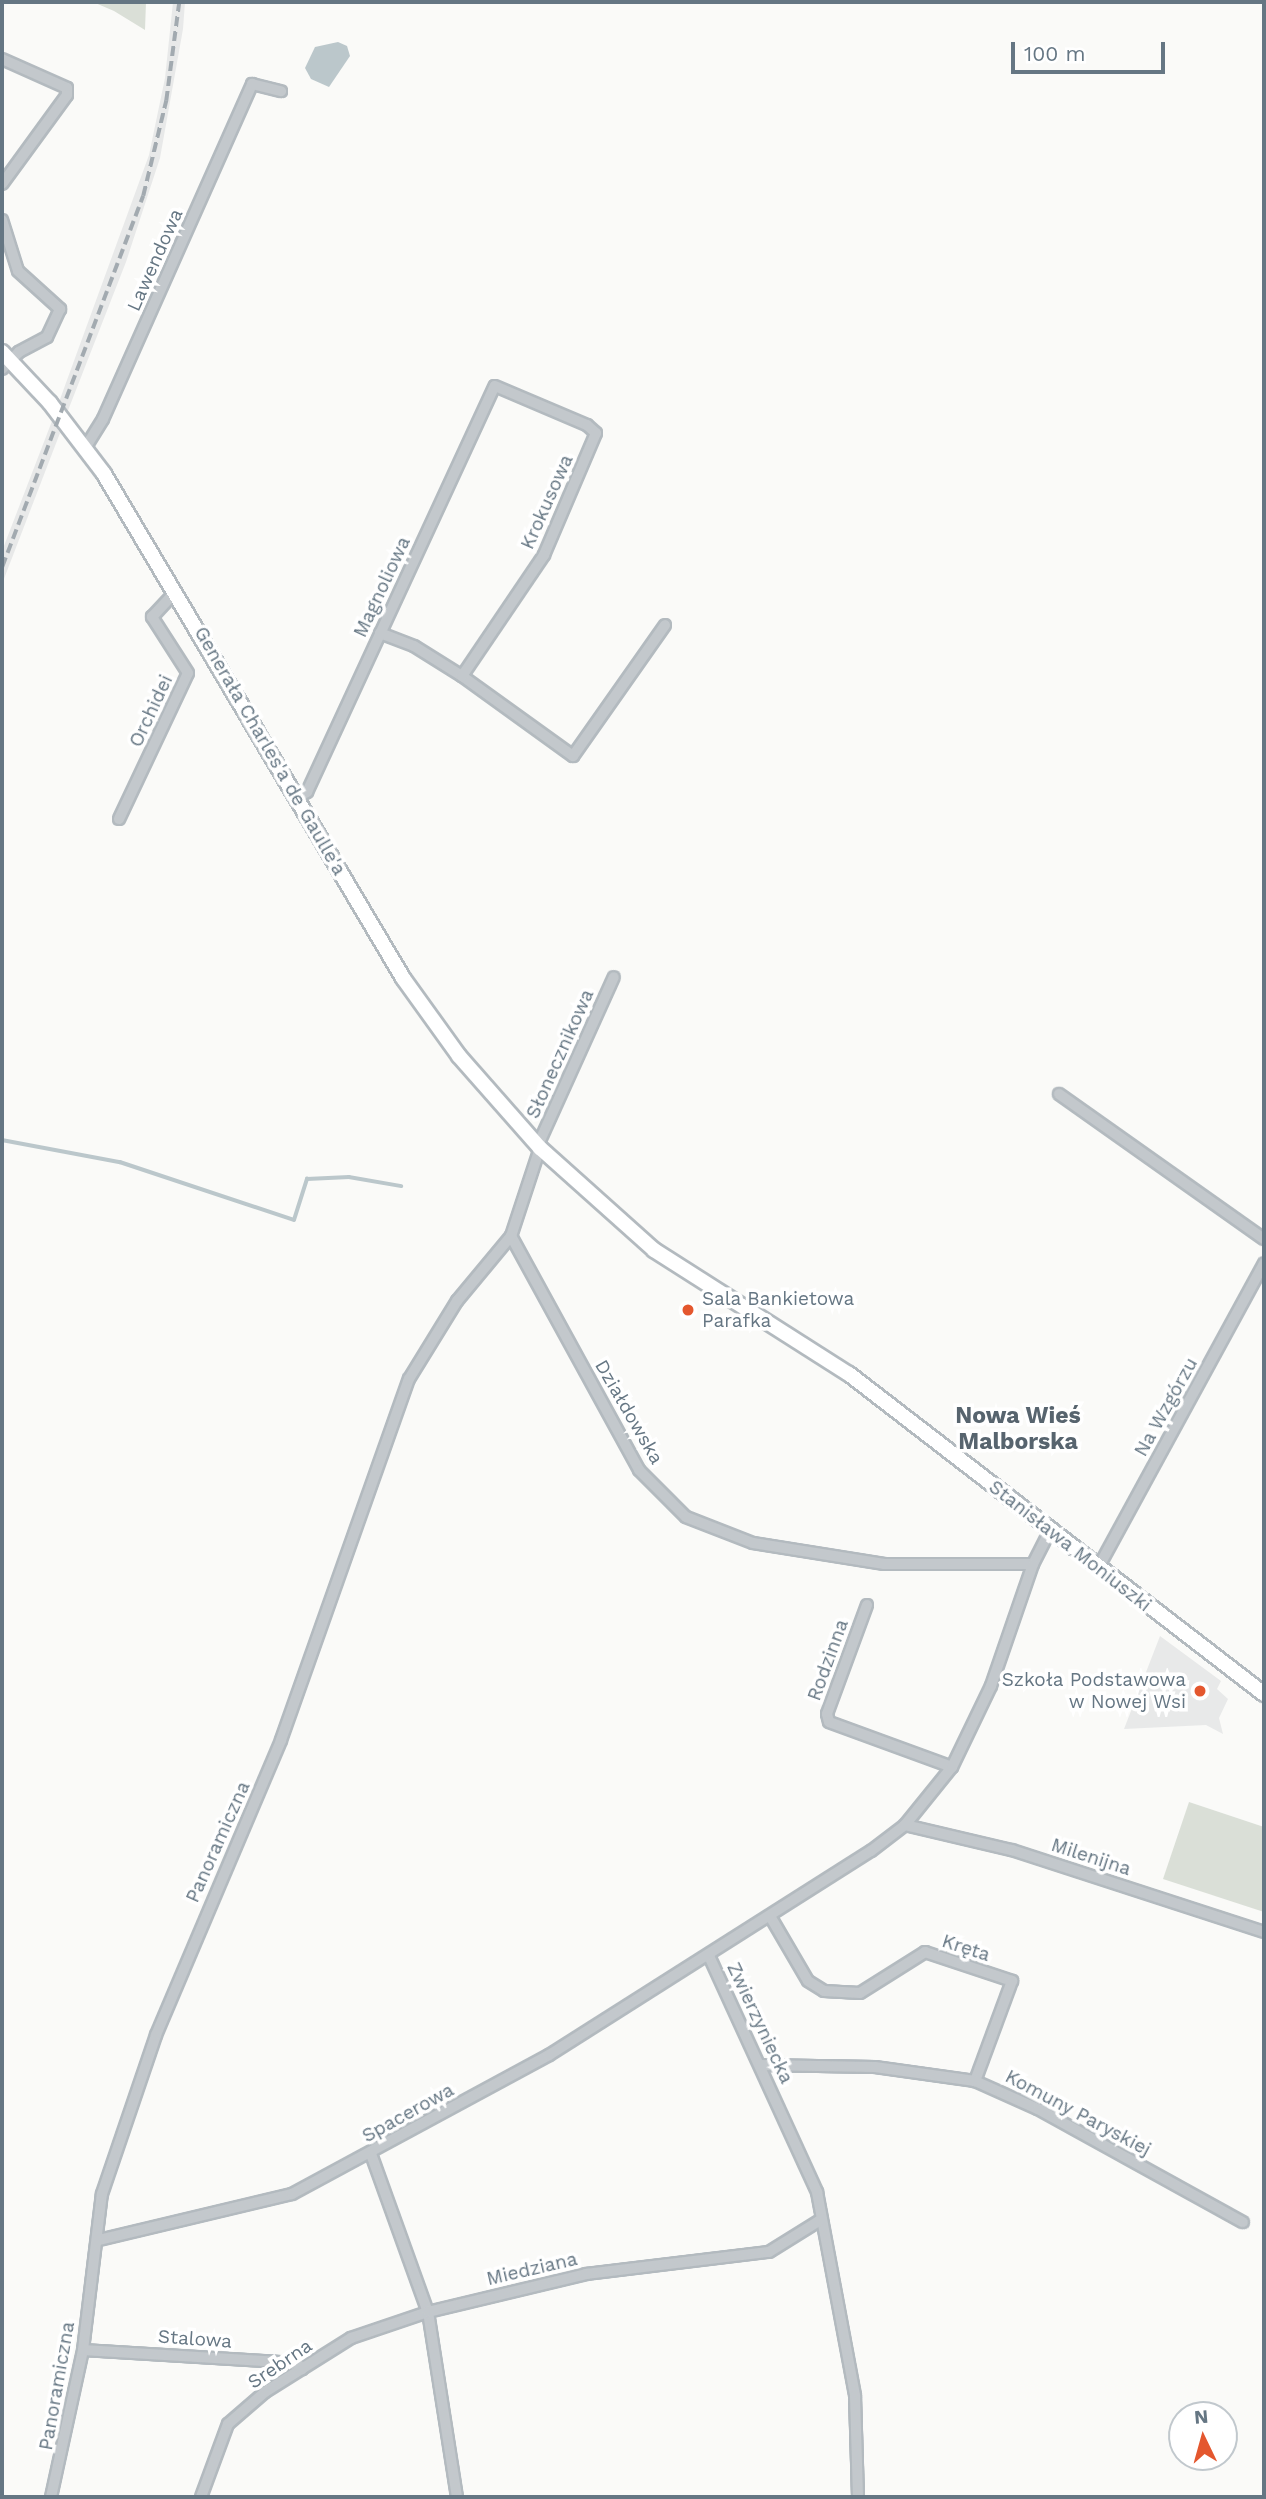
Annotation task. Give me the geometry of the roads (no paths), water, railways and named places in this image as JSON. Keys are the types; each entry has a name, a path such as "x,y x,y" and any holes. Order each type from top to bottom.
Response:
{"main road":[{"name":"Generała Charles'a de Gaulle'a","path":"5,360 85,448 176,591 403,978 459,1056 539,1147"},
{"name":"Stanisława Moniuszki","path":"539,1147 654,1250 849,1374 1264,1694"}],"street":[{"path":"2,60 67,88 67,95 2,184"},
{"name":"Lawendowa","path":"85,448 103,419 252,84 281,91"},
{"path":"2,220 18,271 60,309 47,337 5,360"},
{"name":"Magnoliowa","path":"297,798 307,792 495,386"},
{"name":"Krokusowa","path":"462,676 544,555 597,433 495,386"},
{"name":"Orchidei","path":"120,819 188,673 152,617 176,591"},
{"path":"380,633 462,676 573,756 665,625"},
{"name":"Słonecznikowa","path":"539,1147 614,977"},
{"path":"1059,1094 1264,1239"},
{"path":"511,1236 539,1147"},
{"name":"Działdowska","path":"511,1236 639,1470 686,1517 752,1543 844,1560 1033,1564"},
{"name":"Panoramiczna","path":"51,2497 83,2350 99,2240 102,2194 156,2035 281,1740 409,1379 457,1301 511,1236"},
{"name":"Na Wzgórzu","path":"1098,1568 1264,1263"},
{"path":"1033,1564 1051,1530"},
{"name":"Zwierzyniecka","path":"858,2497 855,2396 822,2219 810,2171 709,1956 905,1825 952,1767 991,1686 1033,1564"},
{"name":"Rodzinna","path":"867,1605 827,1714 829,1722 952,1767"},
{"name":"Milenijna","path":"905,1825 1012,1850 1264,1932"},
{"name":"Kręta","path":"770,1916 808,1981 824,1991 860,1993 925,1952 1012,1981 975,2081"},
{"name":"Spacerowa","path":"99,2240 292,2194 371,2154 549,2055 709,1956"},
{"name":"Komuny Paryskiej","path":"760,2065 875,2067 975,2081 1038,2109 1243,2222"},
{"path":"371,2154 428,2312 457,2497"},
{"name":"Miedziana","path":"428,2312 586,2274 769,2252 822,2219"},
{"name":"Srebrna","path":"201,2497 228,2424 302,2369 351,2338 428,2312"},
{"name":"Stalowa","path":"83,2350 297,2364 302,2369"}],"waterway":[{"path":"2,1140 120,1162 294,1220 307,1179 349,1177 401,1186"}],"railway":[{"path":"2,567 143,196 166,101 179,2"}],"place":[{"name":"Sala Bankietowa Parafka","path":"688,1310"},
{"name":"Szkoła Podstawowa w Nowej Wsi","path":"1200,1691"}],"district":[{"name":"Nowa Wieś Malborska","path":"1018,1429"}]}
